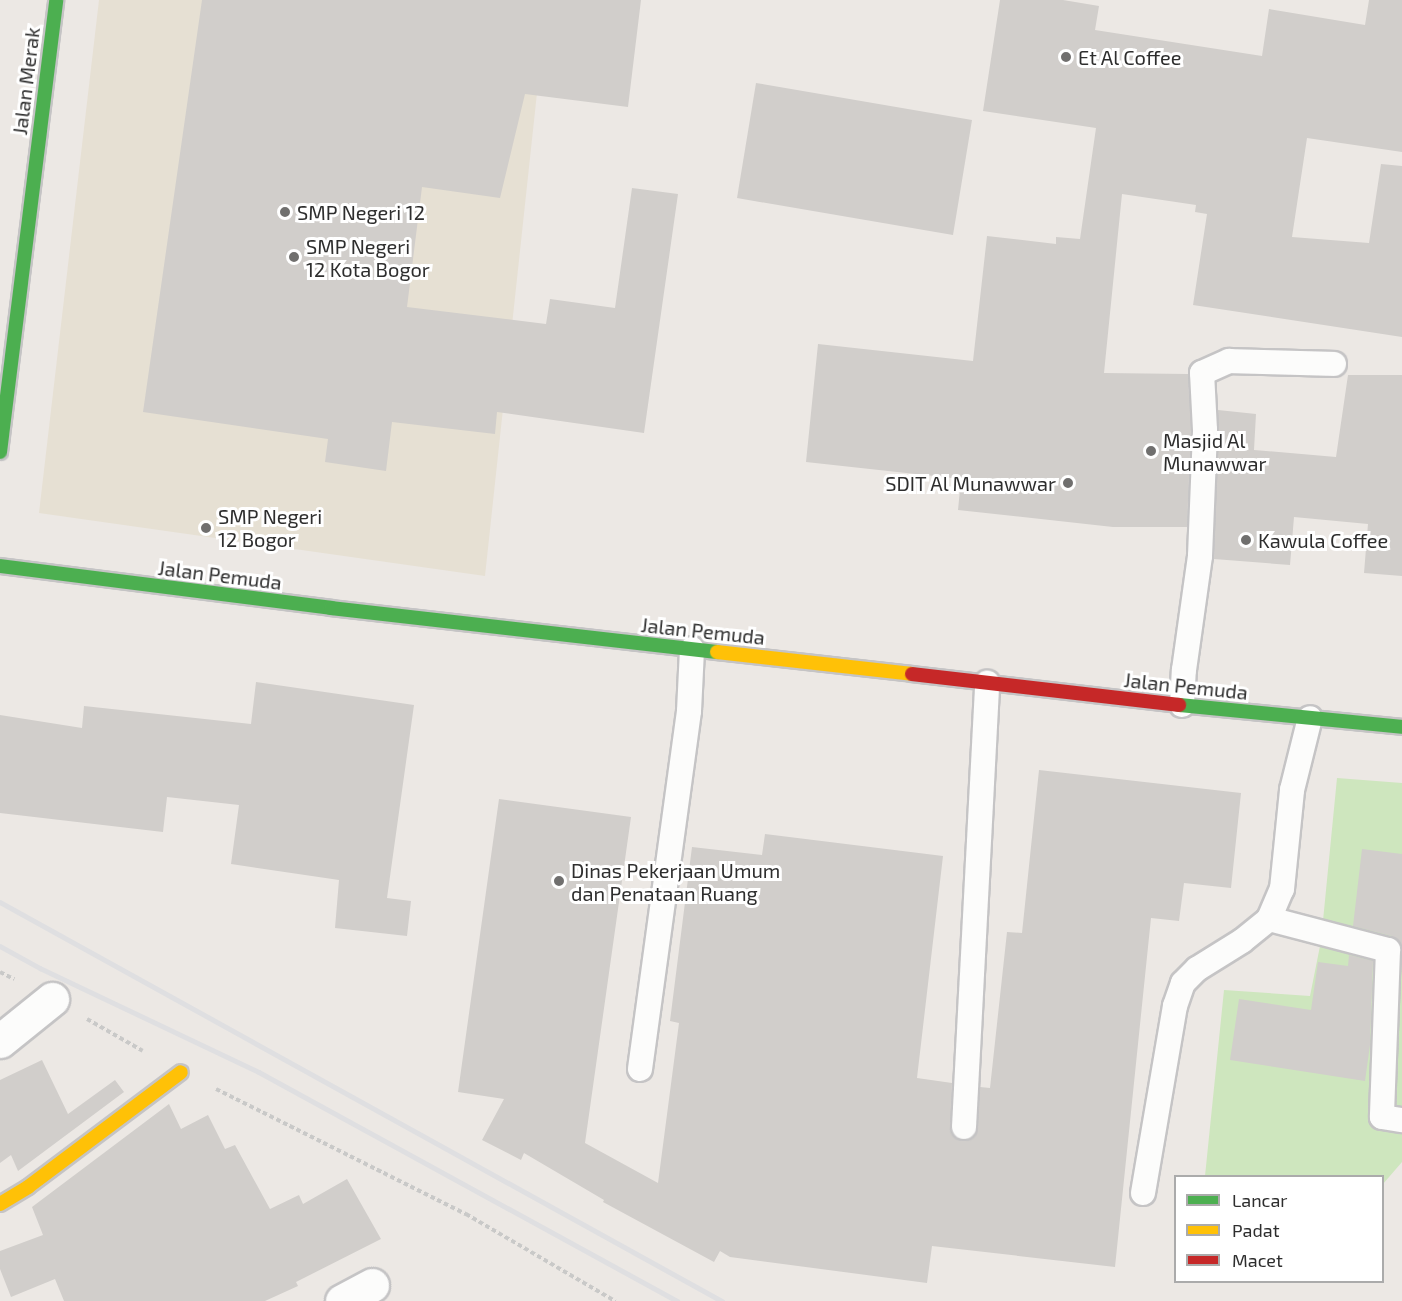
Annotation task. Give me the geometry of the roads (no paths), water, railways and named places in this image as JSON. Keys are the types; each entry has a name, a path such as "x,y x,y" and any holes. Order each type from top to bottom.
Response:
{"main road":[{"name":"Jalan Merak","path":"0,452 56,0"},
{"name":"Jalan Pemuda","path":"0,566 219,595 1182,705 1402,727"},
{"path":"0,1204 28,1187 181,1072"}],"street":[{"path":"0,1041 52,999"},
{"path":"342,1301 372,1285"}],"lane":[{"path":"1182,705 1184,670 1200,556 1205,430 1203,372 1229,361 1334,364"},
{"path":"640,1069 689,711 692,649"},
{"path":"964,1127 987,683"},
{"path":"1143,1193 1175,1006 1183,983 1197,969 1242,941 1269,919 1282,889 1292,790 1310,718"},
{"path":"1269,919 1388,950 1382,1117 1402,1120"}],"railway":[{"path":"0,902 722,1301"},
{"path":"0,946 40,968 259,1072 678,1301"}],"place":[{"name":"Et Al Coffee","path":"1066,57"},
{"name":"SMP Negeri 12","path":"285,212"},
{"name":"SMP Negeri 12 Kota Bogor","path":"294,257"},
{"name":"Masjid Al Munawwar","path":"1151,451"},
{"name":"SDIT Al Munawwar","path":"1068,483"},
{"name":"SMP Negeri 12 Bogor","path":"206,528"},
{"name":"Kawula Coffee","path":"1246,540"},
{"name":"Dinas Pekerjaan Umum dan Penataan Ruang","path":"559,881"}]}
